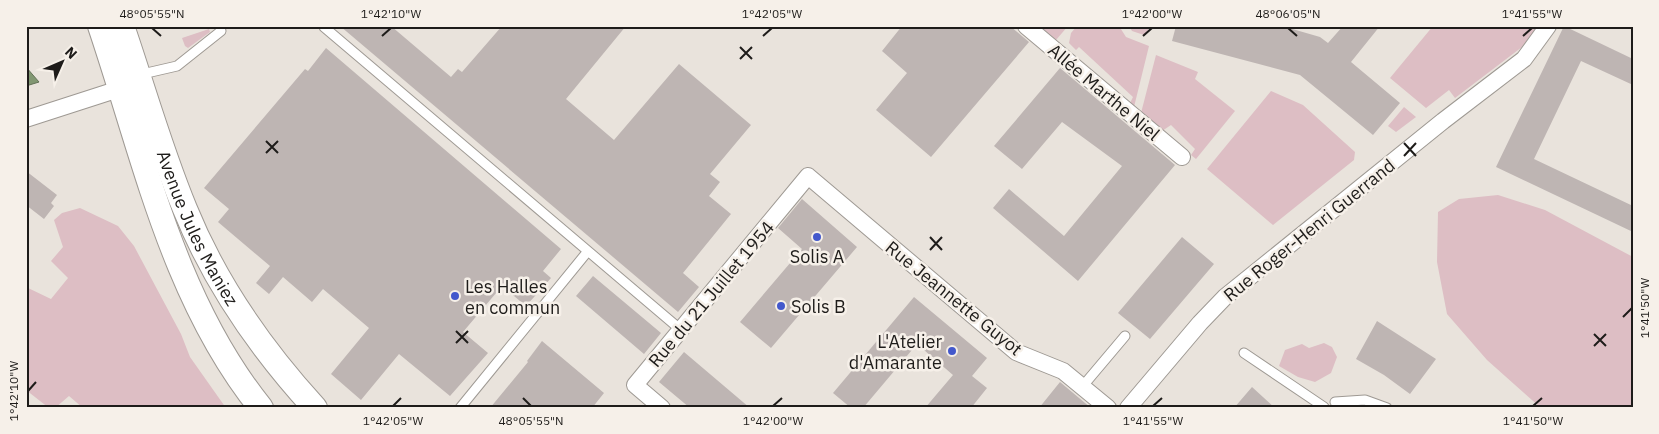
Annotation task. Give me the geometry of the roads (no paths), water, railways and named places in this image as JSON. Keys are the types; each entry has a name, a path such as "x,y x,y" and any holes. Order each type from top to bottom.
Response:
{"main road":[{"name":"Avenue Jules Maniez","path":"100,26 157,137 182,204 215,272 258,340 315,408"},
{"name":"Avenue Jules Maniez","path":"122,26 131,84 176,256 204,319 226,359 262,408"}],"street":[{"name":"Allée Marthe Niel","path":"1026,26 1182,158"},
{"name":"Rue Roger-Henri Guerrand","path":"1128,408 1200,323 1225,297 1442,121 1524,59 1548,26"},
{"path":"26,118 131,84"},
{"name":"Rue du 21 Juillet 1954","path":"662,408 635,385 808,176"},
{"name":"Rue Jeannette Guyot","path":"808,176 1016,352 1062,371 1108,408"}],"lane":[{"path":"324,27 681,330"},
{"path":"131,84 177,66 221,32"},
{"path":"460,408 588,251"},
{"path":"1082,387 1125,336"},
{"path":"1244,353 1324,406"},
{"path":"1335,402 1365,400 1387,408"}],"place":[{"name":"Solis A","path":"817,237"},
{"name":"Les Halles en commun","path":"455,296"},
{"name":"Solis B","path":"781,306"},
{"name":"L'Atelier d'Amarante","path":"952,351"}]}
